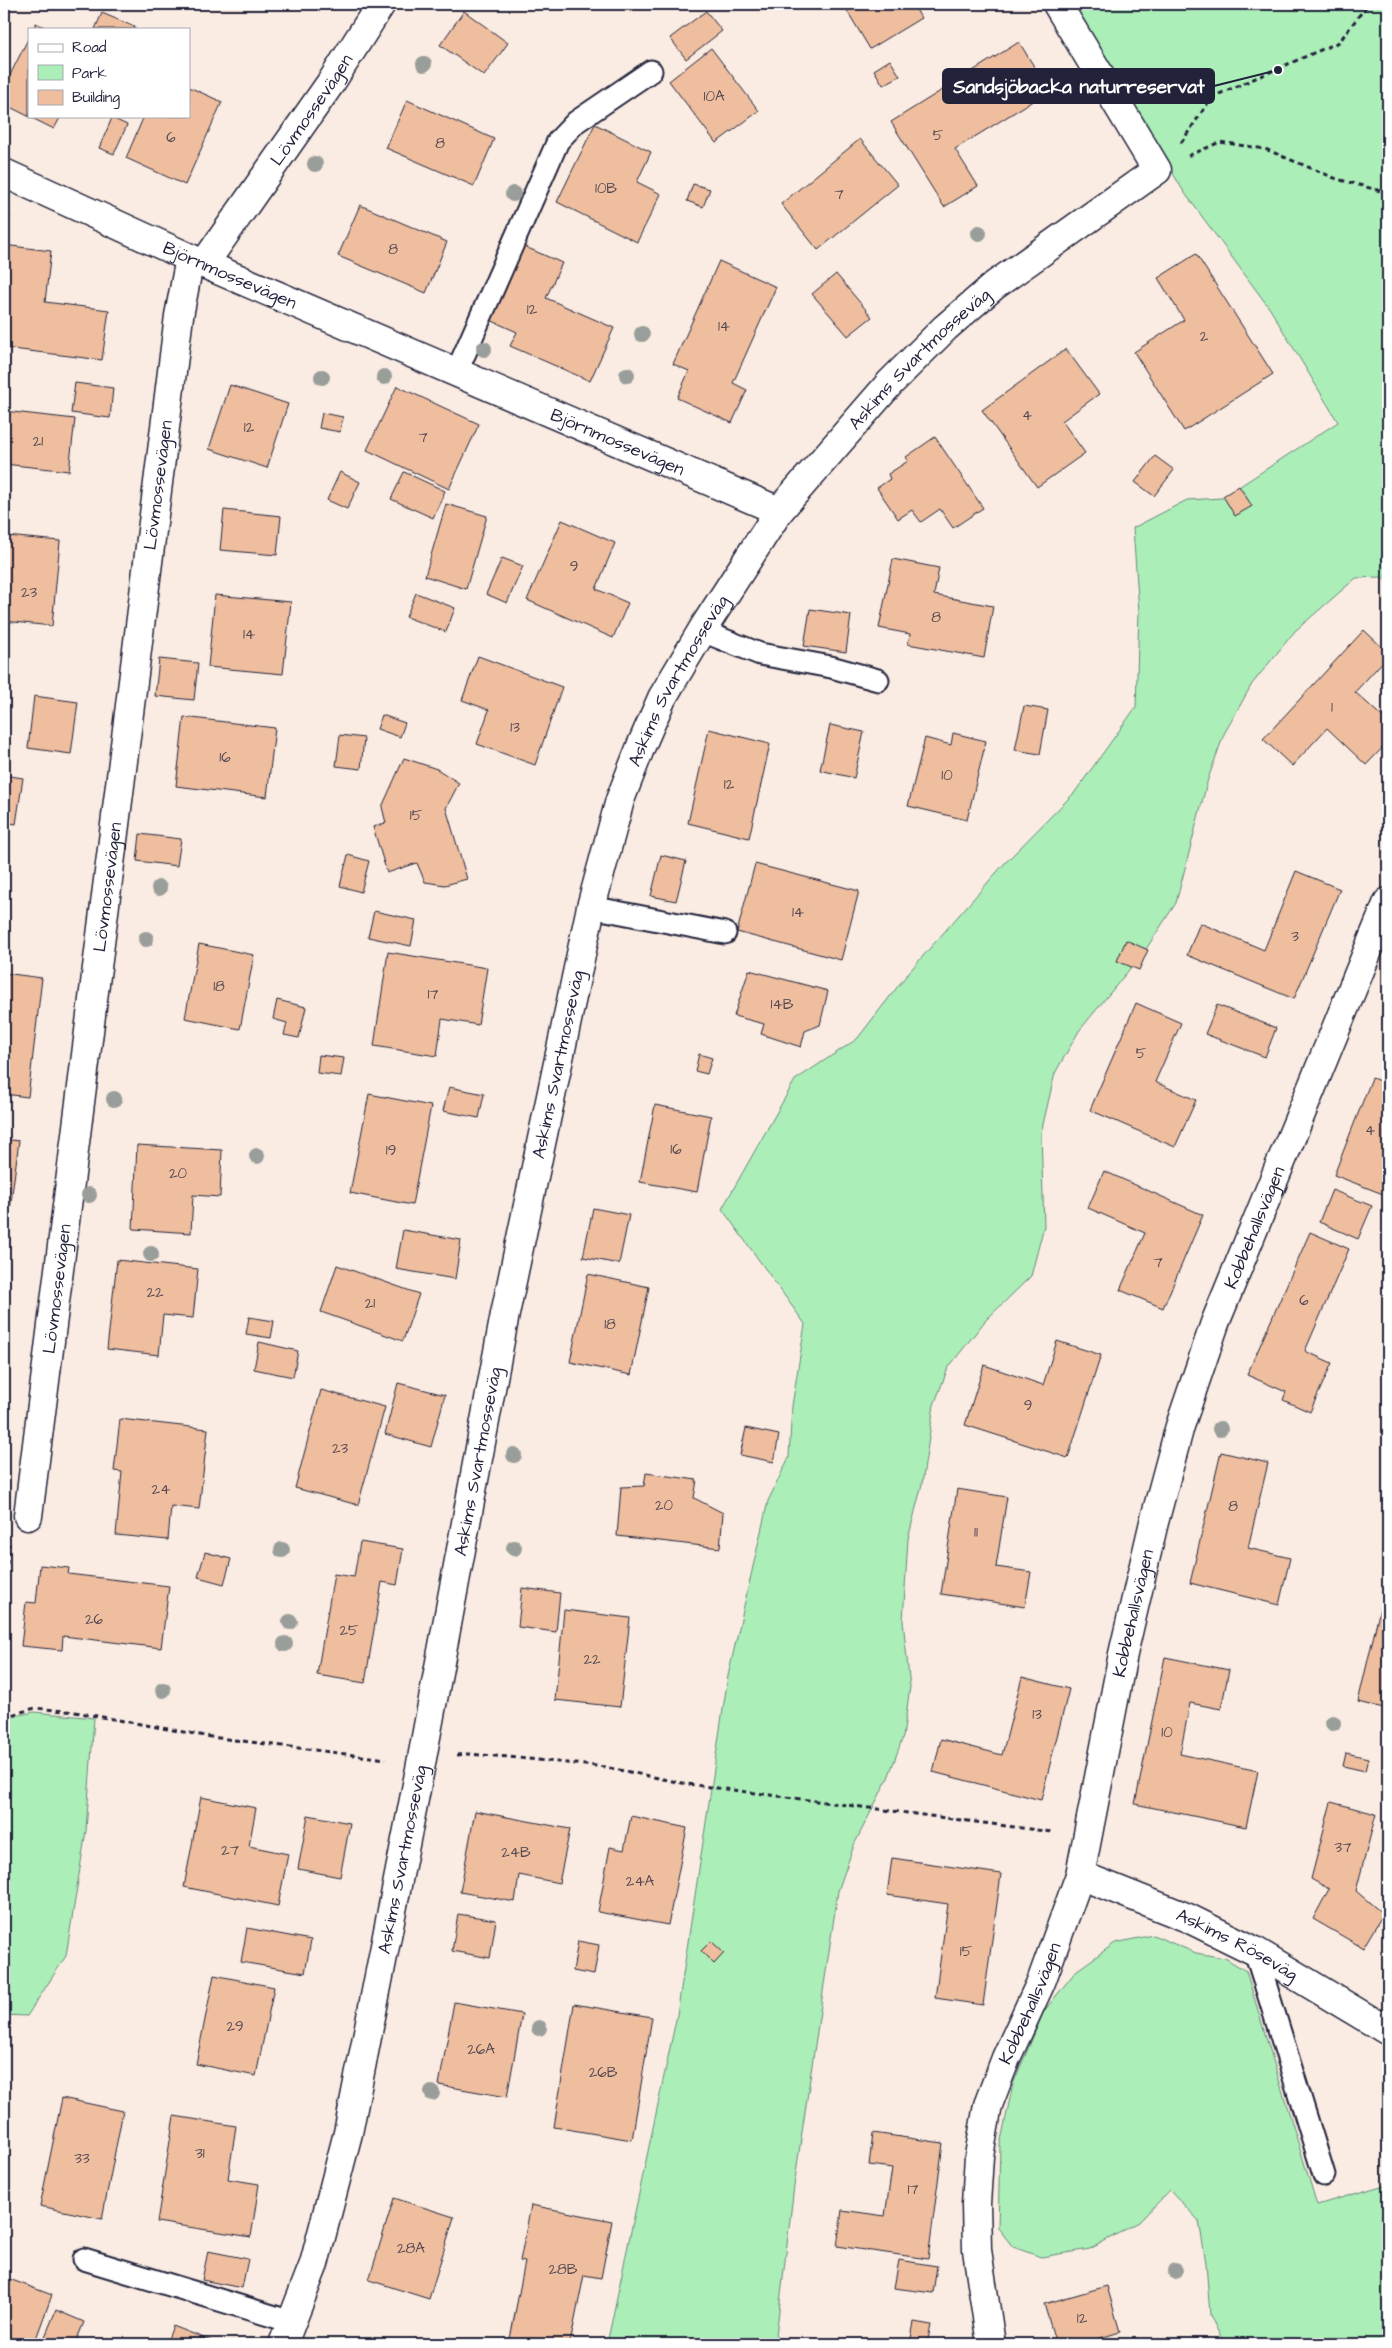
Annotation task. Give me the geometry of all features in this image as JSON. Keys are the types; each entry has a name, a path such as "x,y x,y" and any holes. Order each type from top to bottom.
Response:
{"street":[{"name":"Lövmossevägen","path":"28,1516 179,316 197,261 332,81 382,4"},
{"path":"1057,4 1158,170"},
{"name":"Askims Svartmosseväg","path":"287,2333 314,2264 348,2132 422,1761 505,1314 591,907 620,800 641,746 662,698 702,631 779,511 890,383 945,328 995,285 1158,170"},
{"name":"Björnmossevägen","path":"4,173 197,261 457,371 779,511"},
{"name":"Kobbehallsvägen","path":"991,2344 977,2250 976,2204 979,2156 988,2105 1006,2058 1042,1982 1080,1875 1123,1654 1154,1522 1180,1426 1215,1323 1388,902"},
{"name":"Askims Röseväg","path":"1080,1875 1188,1918 1255,1951 1388,2031"}],"lane":[{"path":"457,371 558,141 576,122 651,71"},
{"path":"702,631 760,654 831,668 878,680"},
{"path":"591,907 725,933"},
{"path":"1255,1951 1324,2175"},
{"path":"84,2259 287,2333"}],"path":[{"path":"1158,170 1170,159 1212,97 1338,42 1368,4"},
{"path":"1158,170 1220,142 1265,149 1337,179 1388,193"},
{"path":"4,1590 11,1524 28,1516"},
{"path":"4,1717 35,1708 75,1712 211,1737 381,1759 422,1761 467,1754 605,1767 688,1784 1088,1836"}],"green space":[{"path":"1072,4 1388,4 1388,582 1381,577 1356,578 1295,631 1252,684 1224,734 1208,779 1176,903 1146,949 1079,1031 1055,1073 1041,1133 1044,1226 1031,1276 985,1321 948,1368 934,1405 922,1484 908,1539 903,1621 910,1687 903,1737 888,1778 854,1845 838,1891 794,2186 775,2344 607,2344 677,2015 728,1676 768,1501 789,1457 792,1406 805,1324 722,1209 795,1080 857,1039 909,972 1004,864 1075,792 1136,707 1139,612 1133,528 1187,500 1222,498 1338,422 1270,309 1184,192"},
{"path":"34,1712 94,1718 86,1831 66,1956 27,2016 4,2015 4,1718"},
{"path":"1153,1935 1196,1953 1225,1958 1246,1971 1317,2205 1388,2184 1388,2344 1224,2344 1210,2315 1206,2263 1199,2221 1170,2190 1139,2222 1090,2249 1041,2257 1013,2247 998,2228 1000,2145 1013,2084 1044,2011 1076,1971 1115,1943"}],"building":[{"path":"843,4 913,4 921,18 870,49"},
{"path":"464,11 508,43 484,76 440,45"},
{"path":"706,11 722,31 686,59 670,38"},
{"path":"102,13 135,27 134,28 95,28"},
{"path":"36,23 46,28 34,28"},
{"path":"28,39 28,116 4,104 4,87"},
{"path":"1019,42 1049,91 955,149 978,186 944,207 891,122"},
{"path":"711,48 759,111 716,143 669,81"},
{"path":"890,60 900,76 883,85 874,70"},
{"path":"190,87 222,102 185,185 126,158 143,118 190,118"},
{"path":"407,100 494,139 474,186 386,148"},
{"path":"32,118 60,118 54,129"},
{"path":"112,118 127,125 114,154 99,148"},
{"path":"595,124 651,152 637,182 661,194 637,242 557,202"},
{"path":"860,139 898,185 818,250 781,204"},
{"path":"693,184 710,189 703,207 687,201"},
{"path":"360,205 447,242 426,293 338,256"},
{"path":"4,214 10,215 8,234 4,234"},
{"path":"4,245 51,251 45,302 109,310 102,360 4,348"},
{"path":"521,245 562,263 546,298 614,328 590,381 510,346 517,332 488,319"},
{"path":"1196,254 1273,374 1184,431 1134,352 1184,320 1158,278"},
{"path":"719,261 776,287 733,383 747,390 732,423 677,398 689,371 673,364"},
{"path":"836,274 872,317 848,336 812,294"},
{"path":"1066,349 1099,394 1062,421 1085,453 1037,487 982,410"},
{"path":"75,383 113,388 110,418 71,413"},
{"path":"230,385 288,404 267,468 209,449"},
{"path":"397,386 479,424 449,489 367,450"},
{"path":"4,411 75,419 69,471 4,464"},
{"path":"322,413 343,417 340,432 319,428"},
{"path":"935,437 983,508 953,528 940,509 921,522 912,510 898,519 877,488 890,479 888,474 908,461 906,457"},
{"path":"1155,456 1174,470 1154,496 1135,482"},
{"path":"340,472 360,482 347,509 327,500"},
{"path":"404,472 445,491 433,518 391,499"},
{"path":"1239,486 1252,506 1235,516 1223,496"},
{"path":"446,504 487,516 466,589 425,576"},
{"path":"224,510 281,516 277,555 220,550"},
{"path":"562,520 615,543 596,589 628,603 613,638 527,600"},
{"path":"6,536 60,541 52,626 4,621"},
{"path":"502,558 523,566 507,603 486,594"},
{"path":"893,559 939,568 934,595 993,606 984,658 908,644 910,634 879,628"},
{"path":"416,593 455,608 446,632 406,617"},
{"path":"215,595 291,602 283,674 208,667"},
{"path":"810,609 851,615 846,652 804,646"},
{"path":"1364,630 1388,653 1388,656 1355,692 1388,722 1388,742 1366,765 1327,728 1292,766 1263,739"},
{"path":"478,656 562,687 535,765 477,744 489,710 462,700"},
{"path":"159,659 198,663 194,700 155,696"},
{"path":"34,696 78,702 71,754 28,748"},
{"path":"1024,706 1048,710 1040,754 1015,750"},
{"path":"382,715 405,723 400,737 377,729"},
{"path":"184,717 275,728 267,797 176,786"},
{"path":"830,725 864,732 854,778 820,770"},
{"path":"709,729 770,744 749,838 688,823"},
{"path":"953,733 986,741 967,820 908,806 925,738 951,745"},
{"path":"340,735 364,738 361,769 336,766"},
{"path":"404,758 437,769 459,783 446,808 467,879 445,885 425,882 417,863 387,873 373,827 386,823 382,807"},
{"path":"4,775 23,778 16,824 4,822"},
{"path":"140,834 181,839 177,866 137,861"},
{"path":"348,855 369,861 361,892 340,886"},
{"path":"661,855 686,861 676,901 651,896"},
{"path":"755,864 859,891 841,960 737,932"},
{"path":"1296,871 1340,889 1294,999 1187,955 1200,923 1264,950"},
{"path":"374,911 416,920 411,946 368,937"},
{"path":"1126,940 1148,950 1139,970 1117,961"},
{"path":"199,944 254,955 240,1029 185,1018"},
{"path":"388,952 487,968 478,1025 442,1019 437,1056 374,1046"},
{"path":"749,970 828,991 820,1025 805,1031 801,1047 761,1034 764,1024 734,1016"},
{"path":"4,973 42,978 28,1097 4,1094"},
{"path":"277,1000 306,1007 299,1038 284,1035 287,1023 273,1019"},
{"path":"1136,1003 1181,1023 1155,1082 1196,1100 1175,1147 1090,1110"},
{"path":"1217,1005 1276,1028 1265,1057 1205,1034"},
{"path":"699,1054 712,1058 707,1074 695,1071"},
{"path":"319,1055 344,1058 341,1076 317,1073"},
{"path":"1372,1078 1388,1084 1388,1196 1334,1175"},
{"path":"449,1087 484,1094 479,1118 443,1111"},
{"path":"369,1094 431,1106 412,1205 350,1193"},
{"path":"655,1105 711,1116 697,1192 640,1182"},
{"path":"4,1139 19,1141 6,1240 4,1240"},
{"path":"137,1145 222,1150 220,1197 193,1195 191,1233 133,1229"},
{"path":"1104,1171 1203,1215 1163,1308 1120,1290 1145,1233 1088,1208"},
{"path":"1332,1190 1372,1206 1358,1239 1319,1222"},
{"path":"593,1208 629,1215 619,1264 583,1257"},
{"path":"403,1230 461,1240 455,1279 396,1269"},
{"path":"1310,1232 1349,1249 1305,1351 1332,1363 1310,1412 1283,1400 1286,1392 1247,1375"},
{"path":"117,1260 198,1269 193,1318 163,1315 159,1355 107,1349"},
{"path":"337,1265 419,1294 403,1341 321,1312"},
{"path":"588,1274 649,1287 631,1375 570,1362"},
{"path":"249,1317 274,1321 271,1338 246,1334"},
{"path":"1057,1341 1101,1355 1068,1458 965,1425 984,1365 1043,1385"},
{"path":"259,1342 298,1351 293,1377 254,1369"},
{"path":"398,1383 445,1395 431,1447 385,1434"},
{"path":"321,1390 385,1407 358,1505 295,1488"},
{"path":"120,1419 208,1429 199,1509 171,1506 168,1540 116,1535 122,1472 114,1471"},
{"path":"746,1428 779,1435 774,1462 740,1455"},
{"path":"1221,1452 1268,1463 1248,1548 1290,1558 1279,1605 1190,1583"},
{"path":"646,1473 697,1480 694,1498 723,1513 720,1548 617,1536 621,1487 644,1486"},
{"path":"957,1489 1007,1497 996,1567 1031,1572 1025,1607 941,1594"},
{"path":"360,1542 403,1549 397,1585 382,1582 365,1683 317,1675 334,1574 354,1577"},
{"path":"205,1552 231,1559 224,1584 198,1577"},
{"path":"40,1565 69,1568 68,1574 169,1586 161,1648 63,1636 62,1650 21,1646 26,1602 36,1603"},
{"path":"522,1588 560,1593 556,1632 518,1627"},
{"path":"1383,1596 1388,1597 1388,1709 1358,1702"},
{"path":"564,1610 630,1618 620,1707 555,1700"},
{"path":"1165,1657 1229,1670 1221,1709 1190,1703 1180,1754 1258,1771 1246,1827 1135,1804"},
{"path":"1022,1677 1069,1689 1041,1800 933,1772 941,1739 1002,1755"},
{"path":"1346,1753 1368,1758 1365,1771 1343,1766"},
{"path":"201,1797 256,1808 249,1846 288,1854 278,1906 184,1887"},
{"path":"1331,1802 1376,1814 1356,1891 1383,1914 1363,1948 1313,1919 1329,1889 1311,1879"},
{"path":"475,1811 570,1829 559,1883 519,1875 515,1902 460,1892"},
{"path":"308,1815 350,1823 340,1877 298,1869"},
{"path":"631,1816 687,1828 668,1925 598,1912 610,1847 624,1850"},
{"path":"892,1858 1001,1874 983,2005 935,1998 948,1904 887,1895"},
{"path":"458,1914 496,1920 490,1958 452,1951"},
{"path":"247,1928 311,1940 305,1973 241,1962"},
{"path":"578,1941 599,1945 594,1975 573,1971"},
{"path":"711,1941 724,1953 714,1964 701,1951"},
{"path":"214,1975 274,1987 256,2076 196,2064"},
{"path":"454,2002 522,2014 507,2097 439,2085"},
{"path":"574,2004 652,2017 632,2140 554,2127"},
{"path":"62,2098 123,2111 102,2219 40,2206"},
{"path":"174,2116 236,2126 228,2179 259,2184 251,2237 157,2222"},
{"path":"873,2133 943,2143 928,2259 837,2246 842,2210 885,2216 892,2168 869,2165"},
{"path":"394,2198 454,2217 429,2299 369,2280"},
{"path":"531,2205 612,2221 601,2278 584,2275 570,2344 537,2344 510,2339 525,2262 520,2261"},
{"path":"208,2251 248,2259 242,2288 202,2280"},
{"path":"899,2260 937,2266 933,2293 894,2288"},
{"path":"4,2277 52,2295 34,2344 20,2344 4,2338"},
{"path":"1107,2286 1120,2332 1087,2342 1087,2344 1056,2344 1044,2304"},
{"path":"56,2310 84,2322 75,2344 42,2344"},
{"path":"914,2322 931,2325 927,2344 910,2344"},
{"path":"173,2326 219,2344 166,2344"}],"place":[{"name":"Sandsjöbacka naturreservat","path":"1278,70"}]}
